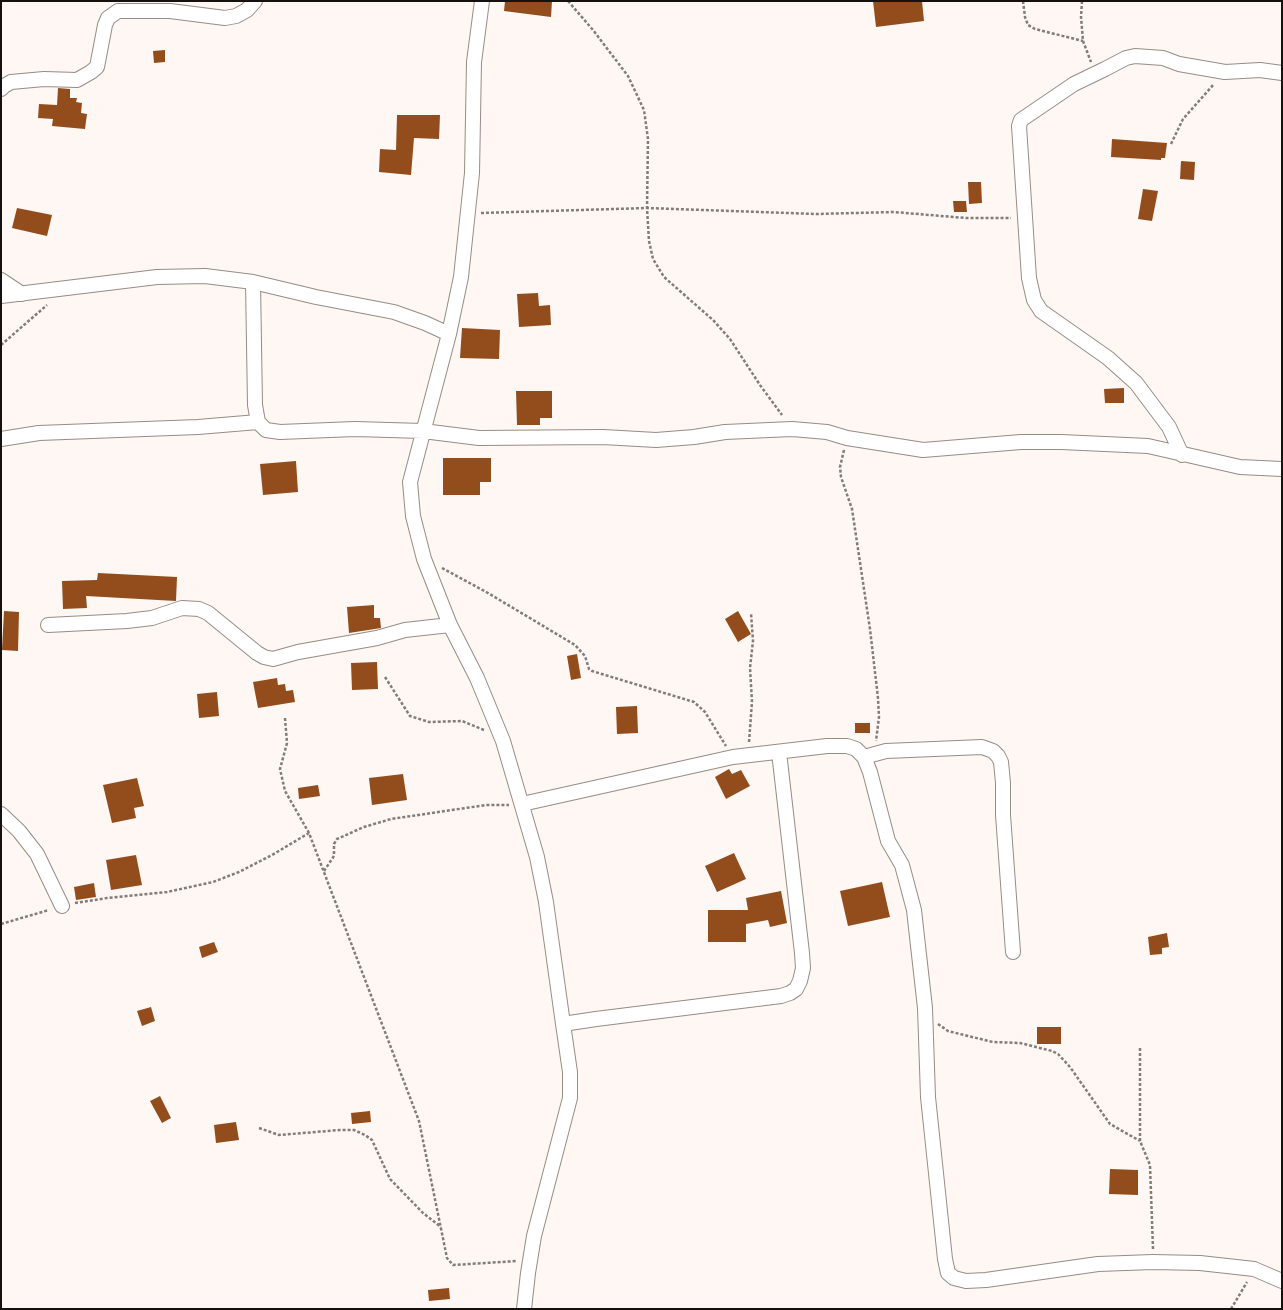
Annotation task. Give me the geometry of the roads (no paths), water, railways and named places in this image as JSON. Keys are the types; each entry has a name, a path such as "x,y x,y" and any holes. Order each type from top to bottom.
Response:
{"street":[{"path":"1,90 4,86 11,82 44,79 77,80 91,72 97,67 105,25 108,18 118,11 170,11 225,18 236,16 247,10 256,1"},
{"path":"482,1 474,62 472,173 461,277 449,334 410,482 413,516 424,559 450,625 477,678 503,741 522,804 537,857 546,902 550,939 564,1024 570,1072 570,1098 534,1236 524,1309"},
{"path":"1182,455 1169,427 1136,383 1108,358 1041,311 1034,300 1030,284 1020,132 1021,120 1074,84 1126,58 1135,56 1163,58 1179,64 1225,72 1260,70 1282,73"},
{"path":"1,296 157,277 205,276 253,282 394,312 425,322 449,334"},
{"path":"1,280 22,294"},
{"path":"253,282 255,405 258,422 266,430 280,432 355,429 423,431 479,438 603,437 656,440 694,437 725,432 792,428 827,432 847,438 923,450 1021,442 1062,442 1148,446 1182,455 1240,467 1282,469"},
{"path":"1,439 39,433 198,427 258,422"},
{"path":"48,625 127,621 152,618 182,608 199,609 208,613 257,653 264,657 273,659 298,652 377,638 405,630 450,625"},
{"path":"522,804 732,757 747,755 827,746 847,746 869,755 925,748 982,747 993,751 1001,762 1003,783 1003,815 1013,952"},
{"path":"564,1024 781,996 796,989 800,981 803,968 802,953 779,752"},
{"path":"869,755 872,777 888,841 902,865 914,910 925,1008 928,1097 945,1259 948,1273 954,1278 966,1281 986,1280 1098,1264 1153,1262 1200,1263 1254,1269 1282,1281"},
{"path":"1,814 19,831 37,854 62,906"}]}
